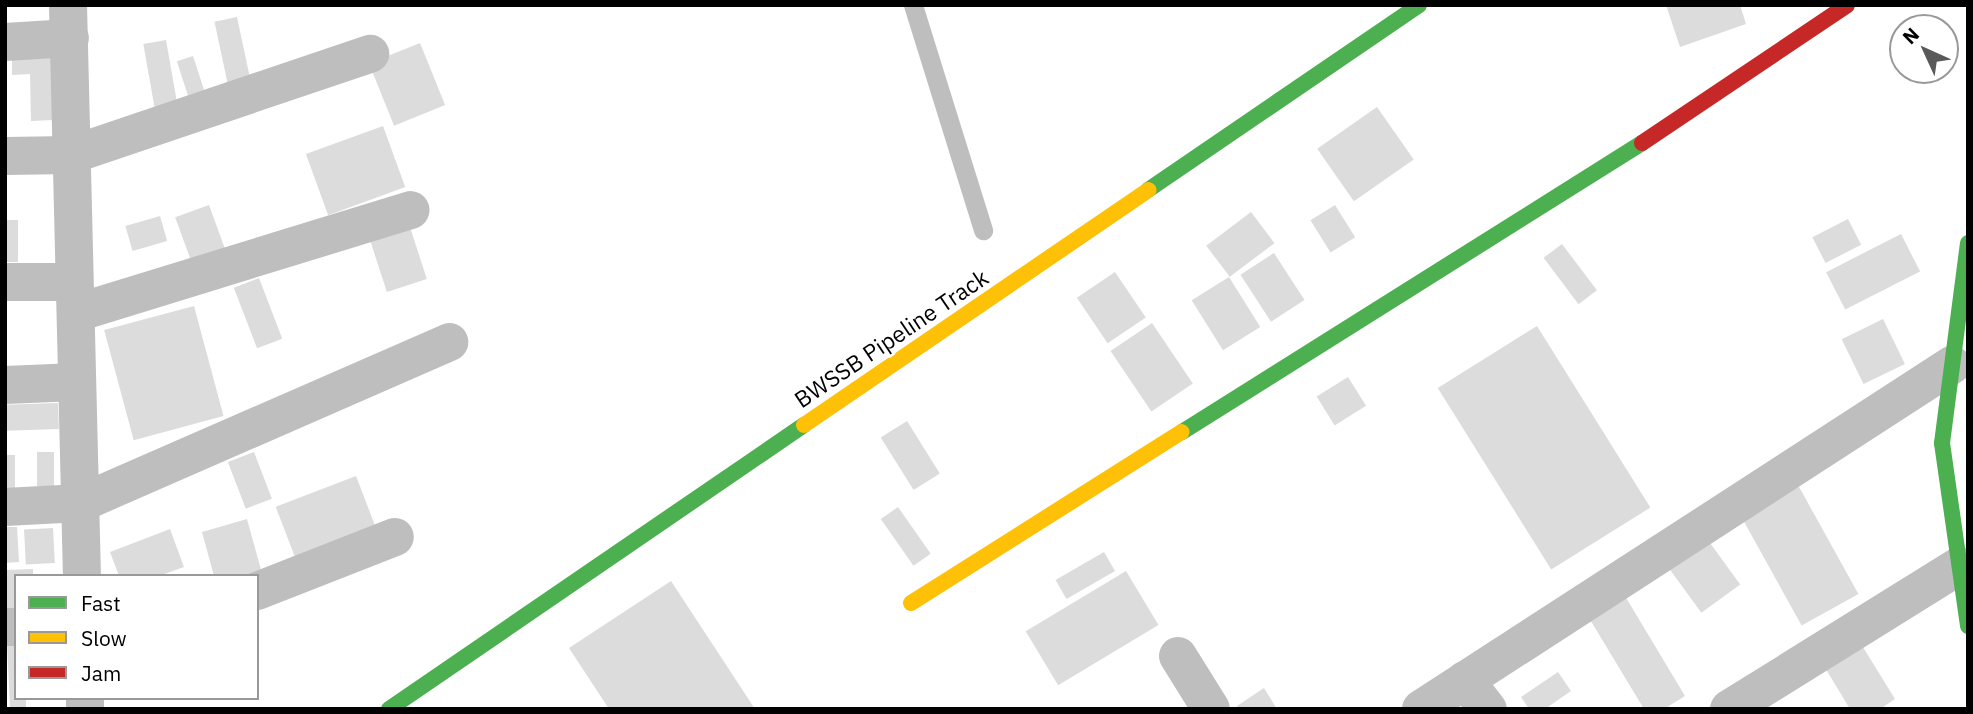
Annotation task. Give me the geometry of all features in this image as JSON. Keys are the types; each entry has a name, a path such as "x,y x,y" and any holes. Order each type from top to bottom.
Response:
{"street":[{"name":"BWSSB Pipeline Track","path":"389,709 1419,5"},
{"path":"911,603 1661,131 1847,5"},
{"path":"5,42 69,22 82,574"},
{"path":"5,156 71,155 370,54"},
{"path":"5,282 75,297 411,210"},
{"path":"1968,243 1942,443 1968,626"},
{"path":"5,507 81,503 449,342"},
{"path":"1421,709 1477,695 1952,365"},
{"path":"5,385 77,382"},
{"path":"259,590 395,537"},
{"path":"1729,709 1959,566"},
{"path":"1178,656 1211,709"}],"lane":[{"path":"913,5 983,230"}],"building":[{"path":"1666,5 1740,5 1746,24 1680,47"},
{"path":"237,17 251,83 228,87 215,22"},
{"path":"166,40 179,111 156,115 143,44"},
{"path":"420,43 445,105 394,126 369,64"},
{"path":"51,51 53,120 31,121 30,74 12,75 12,53"},
{"path":"193,56 204,90 188,95 177,61"},
{"path":"1377,107 1414,159 1354,201 1317,149"},
{"path":"383,126 405,187 328,215 306,154"},
{"path":"209,205 226,251 192,263 175,217"},
{"path":"1335,205 1355,237 1331,253 1310,220"},
{"path":"1251,212 1274,243 1230,277 1206,246"},
{"path":"160,216 167,241 133,251 125,226"},
{"path":"1848,219 1861,245 1826,263 1812,237"},
{"path":"5,220 18,220 18,262 5,262"},
{"path":"408,221 427,279 387,292 368,234"},
{"path":"1901,234 1920,271 1845,310 1826,272"},
{"path":"1562,244 1597,290 1579,304 1544,258"},
{"path":"1274,253 1304,300 1271,322 1240,275"},
{"path":"1115,272 1146,318 1108,343 1077,298"},
{"path":"1229,277 1260,327 1223,350 1192,300"},
{"path":"259,278 282,339 257,348 234,288"},
{"path":"194,306 224,416 134,440 104,330"},
{"path":"1883,319 1905,364 1864,384 1842,339"},
{"path":"1152,323 1193,384 1151,411 1111,351"},
{"path":"1537,326 1650,507 1551,569 1438,388"},
{"path":"1348,377 1366,406 1335,425 1317,397"},
{"path":"58,403 59,429 6,431 5,405"},
{"path":"907,421 940,474 914,490 881,437"},
{"path":"37,452 54,452 54,486 37,486"},
{"path":"254,452 272,499 246,509 228,462"},
{"path":"5,455 15,455 15,497 5,497"},
{"path":"356,476 376,529 296,560 276,507"},
{"path":"1793,476 1858,594 1802,626 1736,508"},
{"path":"898,507 931,554 913,566 881,519"},
{"path":"247,519 263,577 259,577 259,574 213,574 202,532"},
{"path":"5,527 17,527 19,562 5,563"},
{"path":"53,528 55,563 26,564 24,530"},
{"path":"170,529 184,567 165,574 118,574 110,552"},
{"path":"1702,532 1740,585 1701,613 1663,560"},
{"path":"1104,552 1115,571 1067,599 1056,580"},
{"path":"33,569 33,574 14,574 14,617 5,618 5,570"},
{"path":"1126,571 1158,625 1058,685 1026,631"},
{"path":"671,581 755,709 609,709 569,648"},
{"path":"1619,586 1685,696 1664,709 1644,709 1583,608"},
{"path":"7,642 14,642 14,700 26,700 26,709 10,709"},
{"path":"1861,644 1895,699 1880,709 1850,709 1824,666"},
{"path":"1558,672 1571,691 1545,709 1529,709 1521,697"},
{"path":"1264,688 1277,709 1239,709 1237,706"}],"traffic: fast":[{"path":"1148,190 1419,5"},
{"path":"1182,432 1642,143"},
{"path":"1968,243 1942,443 1968,626"},
{"path":"389,709 804,425"}],"traffic: slow":[{"path":"804,425 1148,190"},
{"path":"911,603 1182,432"}],"traffic: jam":[{"path":"1642,143 1847,5"}]}
